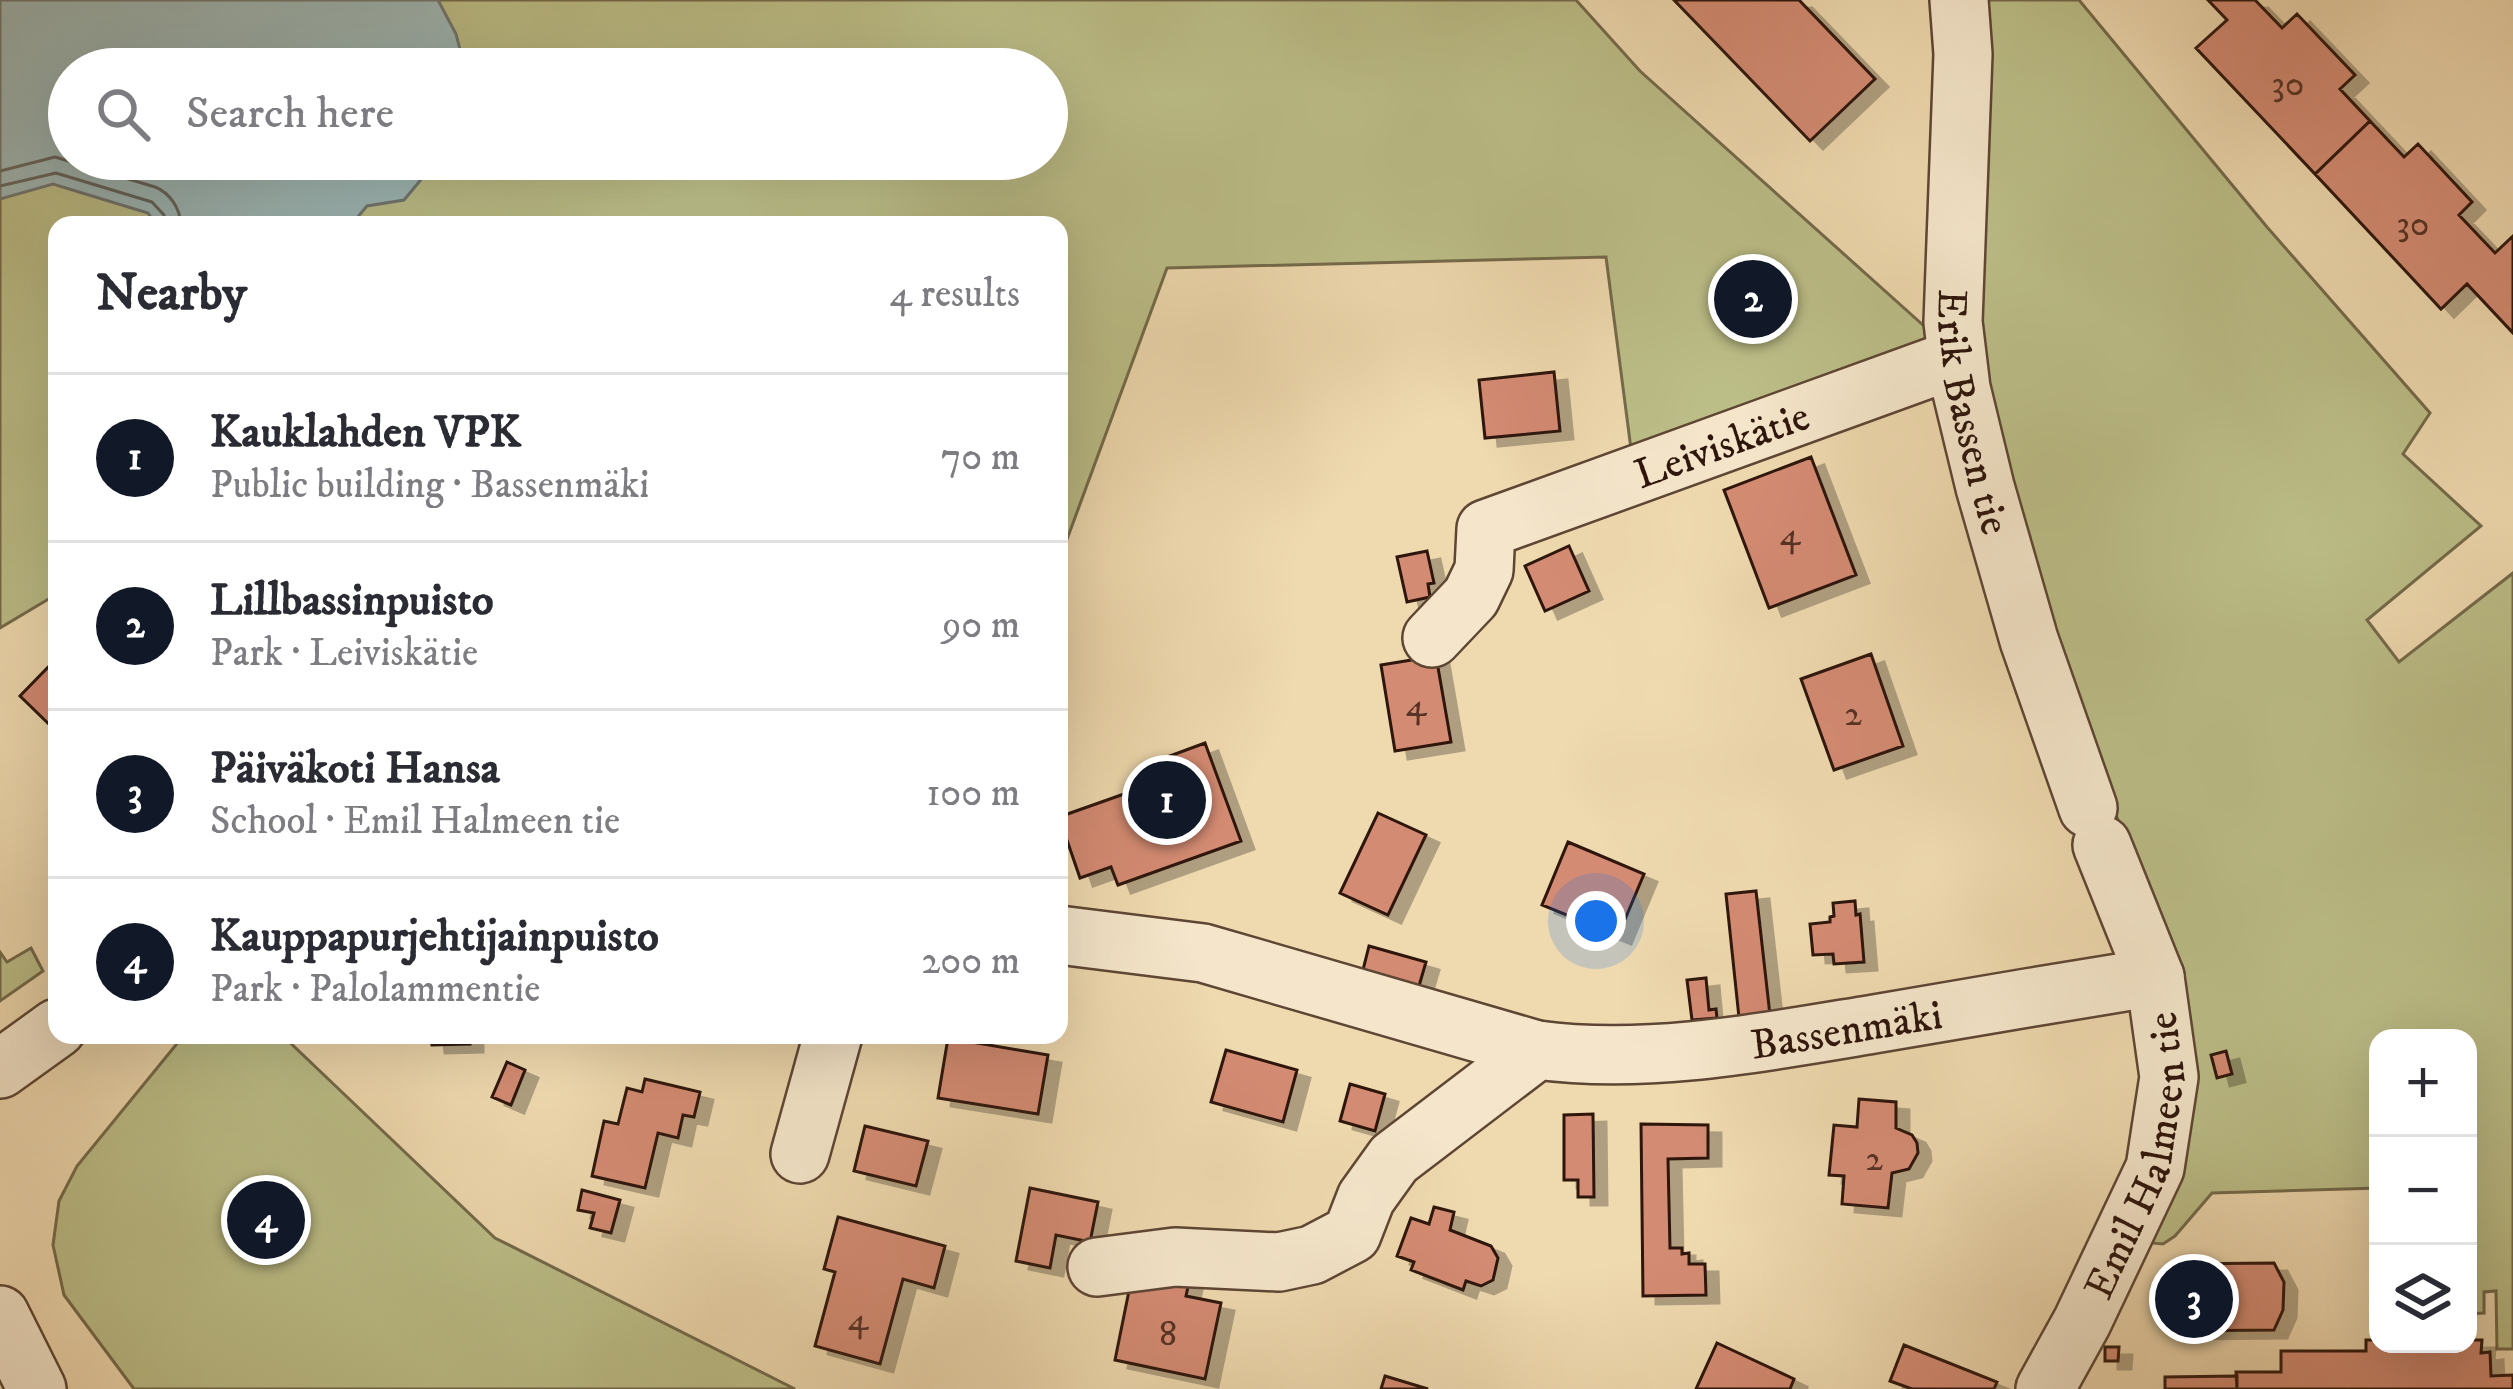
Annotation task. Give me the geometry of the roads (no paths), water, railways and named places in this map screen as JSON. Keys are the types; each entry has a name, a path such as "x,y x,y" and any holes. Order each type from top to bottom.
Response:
{"street":[{"name":"Erik Bassen tie","path":"1959,0 1963,54 1952,322 1955,359 1985,488 2029,640 2095,826"},
{"name":"Leiviskätie","path":"1432,638 1471,597 1484,570 1486,529 1955,359"},
{"name":"Emil Halmeen tie","path":"2045,1389 2155,1168 2169,1077 2155,977 2095,826"},
{"name":"Bassenmäki","path":"1068,936 1203,953 1537,1050 1575,1055 1712,1047 2155,977"},
{"path":"0,1069 48,1034"},
{"path":"800,1154 831,1044"},
{"path":"1097,1267 1175,1257 1279,1262 1312,1255 1352,1234 1366,1198 1394,1159 1537,1050"},
{"path":"0,1315 37,1389"}],"water":[{"path":"0,0 438,0 456,34 460,48 48,48 48,180 421,180 404,200 367,206 359,216 150,216 53,184 0,199"}],"place":[{"name":"Lillbassinpuisto","path":"1753,299"},
{"name":"Kauklahden VPK","path":"1167,800"},
{"name":"Kauppapurjehtijainpuisto","path":"266,1220"},
{"name":"Päiväkoti Hansa","path":"2194,1299"}]}
